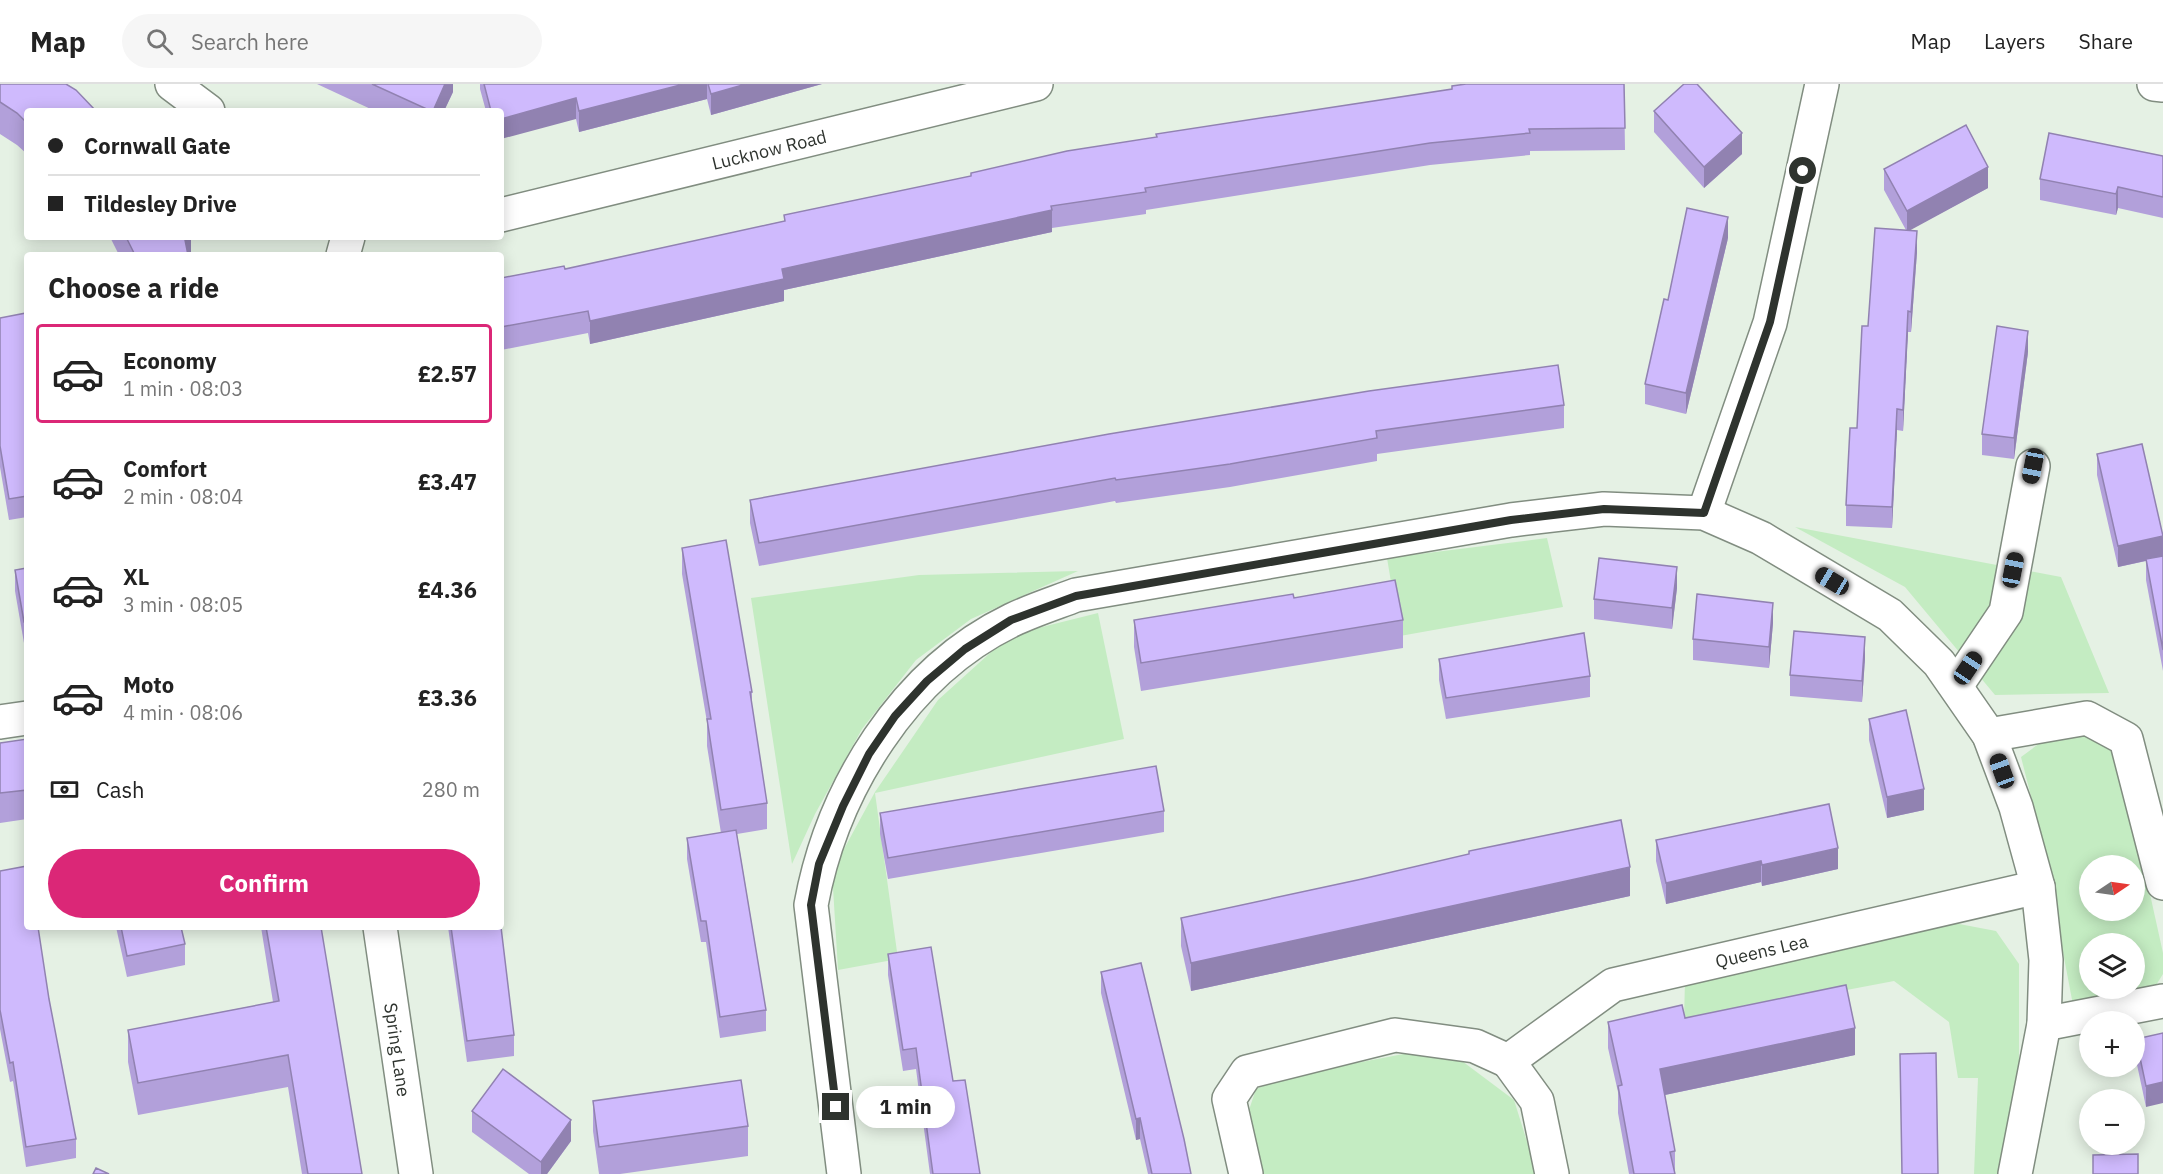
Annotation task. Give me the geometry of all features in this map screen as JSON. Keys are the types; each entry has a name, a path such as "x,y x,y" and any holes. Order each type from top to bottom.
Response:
{"street":[{"path":"172,84 204,108"},
{"name":"Lucknow Road","path":"504,214 1036,84"},
{"path":"1704,513 1770,322 1822,84"},
{"path":"2154,84 2163,85"},
{"path":"1956,686 2006,612 2033,466"},
{"path":"844,1174 811,905 819,864 843,806 869,754 895,716 927,681 965,649 1011,620 1076,596 1511,520 1604,509 1704,513 1761,538 1890,615 1939,663 1989,735 2016,807 2038,887 2046,960 2044,1024 2015,1174"},
{"path":"1989,735 2087,718 2126,739 2163,883"},
{"name":"Queens Lea","path":"1508,1061 1614,985 2038,887"},
{"name":"Spring Lane","path":"380,930 416,1174"},
{"path":"2044,1024 2163,1001"},
{"path":"1245,1174 1229,1099 1247,1072 1395,1035 1475,1046 1508,1061 1537,1101 1552,1174"}],"green space":[{"path":"1795,527 2061,577 2109,693 1995,695 1905,587"},
{"path":"1547,538 1563,607 1400,636 1387,558"},
{"path":"1078,571 971,619 916,660 862,729 815,814 792,864 751,598 919,575"},
{"path":"1098,613 1124,739 875,793 898,959 838,970 832,871 875,792 938,700 1010,635"},
{"path":"2083,736 2118,749 2141,855 2079,855 2079,921 2145,921 2145,871 2163,953 2163,974 2153,990 2145,992 2145,933 2079,933 2079,999 2105,999 2073,1005 2041,836 2021,757 2044,740"},
{"path":"1954,923 1996,931 2019,964 2019,1074 1998,1174 1974,1174 1978,1078 1958,1078 1949,1022 1894,981 1684,1021 1685,980"},
{"path":"1414,1052 1462,1061 1514,1100 1537,1174 1259,1174 1248,1113 1256,1089 1288,1076"}],"building":[{"path":"0,84 66,84 76,90 93,108 24,108 24,120 0,102"},
{"path":"372,84 445,84 434,108 424,108"},
{"path":"484,84 684,84 579,111 576,98 504,118 504,108 490,108"},
{"path":"708,84 746,84 711,94"},
{"path":"1466,84 1624,84 1625,128 1529,129 1530,133 1430,143 1145,188 1146,192 1051,206 1052,210 782,269 784,279 590,321 588,311 504,326 504,277 564,266 565,269 785,221 784,215 971,176 971,173 1067,151 1157,137 1156,134 1452,89 1452,86"},
{"path":"1684,84 1697,84 1742,133 1704,167 1654,111"},
{"path":"1966,125 1988,167 1907,211 1884,169"},
{"path":"2049,133 2163,156 2163,197 2118,187 2116,194 2040,179"},
{"path":"1687,208 1728,217 1686,393 1645,384 1664,299 1668,300"},
{"path":"1875,228 1917,231 1911,312 1908,311 1903,410 1897,409 1892,507 1846,505 1850,428 1857,428 1862,326 1868,326"},
{"path":"128,240 185,240 187,252 134,252"},
{"path":"24,313 24,496 9,499 0,446 0,318"},
{"path":"1997,326 2028,331 2014,438 1982,434"},
{"path":"1558,365 1564,405 1376,431 1377,438 1230,464 1116,480 1115,478 759,543 750,500 1109,434 1369,391"},
{"path":"2142,444 2163,536 2118,546 2097,454"},
{"path":"726,540 752,692 750,692 767,803 721,810 707,719 711,719 682,548"},
{"path":"2163,556 2163,650 2146,559"},
{"path":"1599,558 1677,567 1672,608 1594,599"},
{"path":"24,568 24,622 15,570"},
{"path":"1395,580 1403,620 1141,663 1134,620 1293,594 1294,598"},
{"path":"1697,594 1773,603 1769,647 1693,639"},
{"path":"1794,631 1865,637 1862,681 1790,675"},
{"path":"1584,633 1590,676 1446,698 1439,659"},
{"path":"1906,710 1924,789 1887,797 1869,719"},
{"path":"24,739 24,790 0,793 0,743"},
{"path":"1156,766 1164,811 888,858 880,813"},
{"path":"1829,804 1838,848 1762,865 1761,861 1666,883 1656,840"},
{"path":"1621,820 1630,867 1191,963 1181,918 1362,879 1469,854 1469,851"},
{"path":"736,830 766,1010 720,1017 706,921 701,921 687,838"},
{"path":"24,867 24,930 38,930 49,999 76,1139 26,1147 13,1062 10,1063 0,1010 0,871"},
{"path":"122,930 182,930 185,944 127,956"},
{"path":"267,930 321,930 362,1174 308,1174 288,1055 138,1083 128,1030 279,1001"},
{"path":"451,930 501,930 514,1035 467,1041"},
{"path":"931,947 953,1081 965,1080 980,1174 933,1174 916,1048 903,1050 888,954"},
{"path":"1141,963 1191,1174 1152,1174 1140,1118 1136,1119 1101,972"},
{"path":"1846,985 1855,1028 1660,1069 1675,1151 1670,1152 1675,1174 1634,1174 1618,1086 1622,1085 1608,1022 1682,1005 1685,1018"},
{"path":"2163,1033 2163,1082 2146,1086 2144,1077 2145,1037"},
{"path":"1936,1053 1938,1174 1902,1174 1900,1054"},
{"path":"503,1069 571,1120 541,1162 472,1111"},
{"path":"741,1080 748,1126 599,1147 593,1101"},
{"path":"2093,1155 2138,1155 2138,1174 2093,1174"},
{"path":"96,1168 109,1174 93,1174"}],"route":[{"path":"836,1107 811,905 819,864 843,806 869,754 895,716 927,681 965,649 1011,620 1076,596 1511,520 1604,509 1704,513 1770,322 1803,171"}]}
